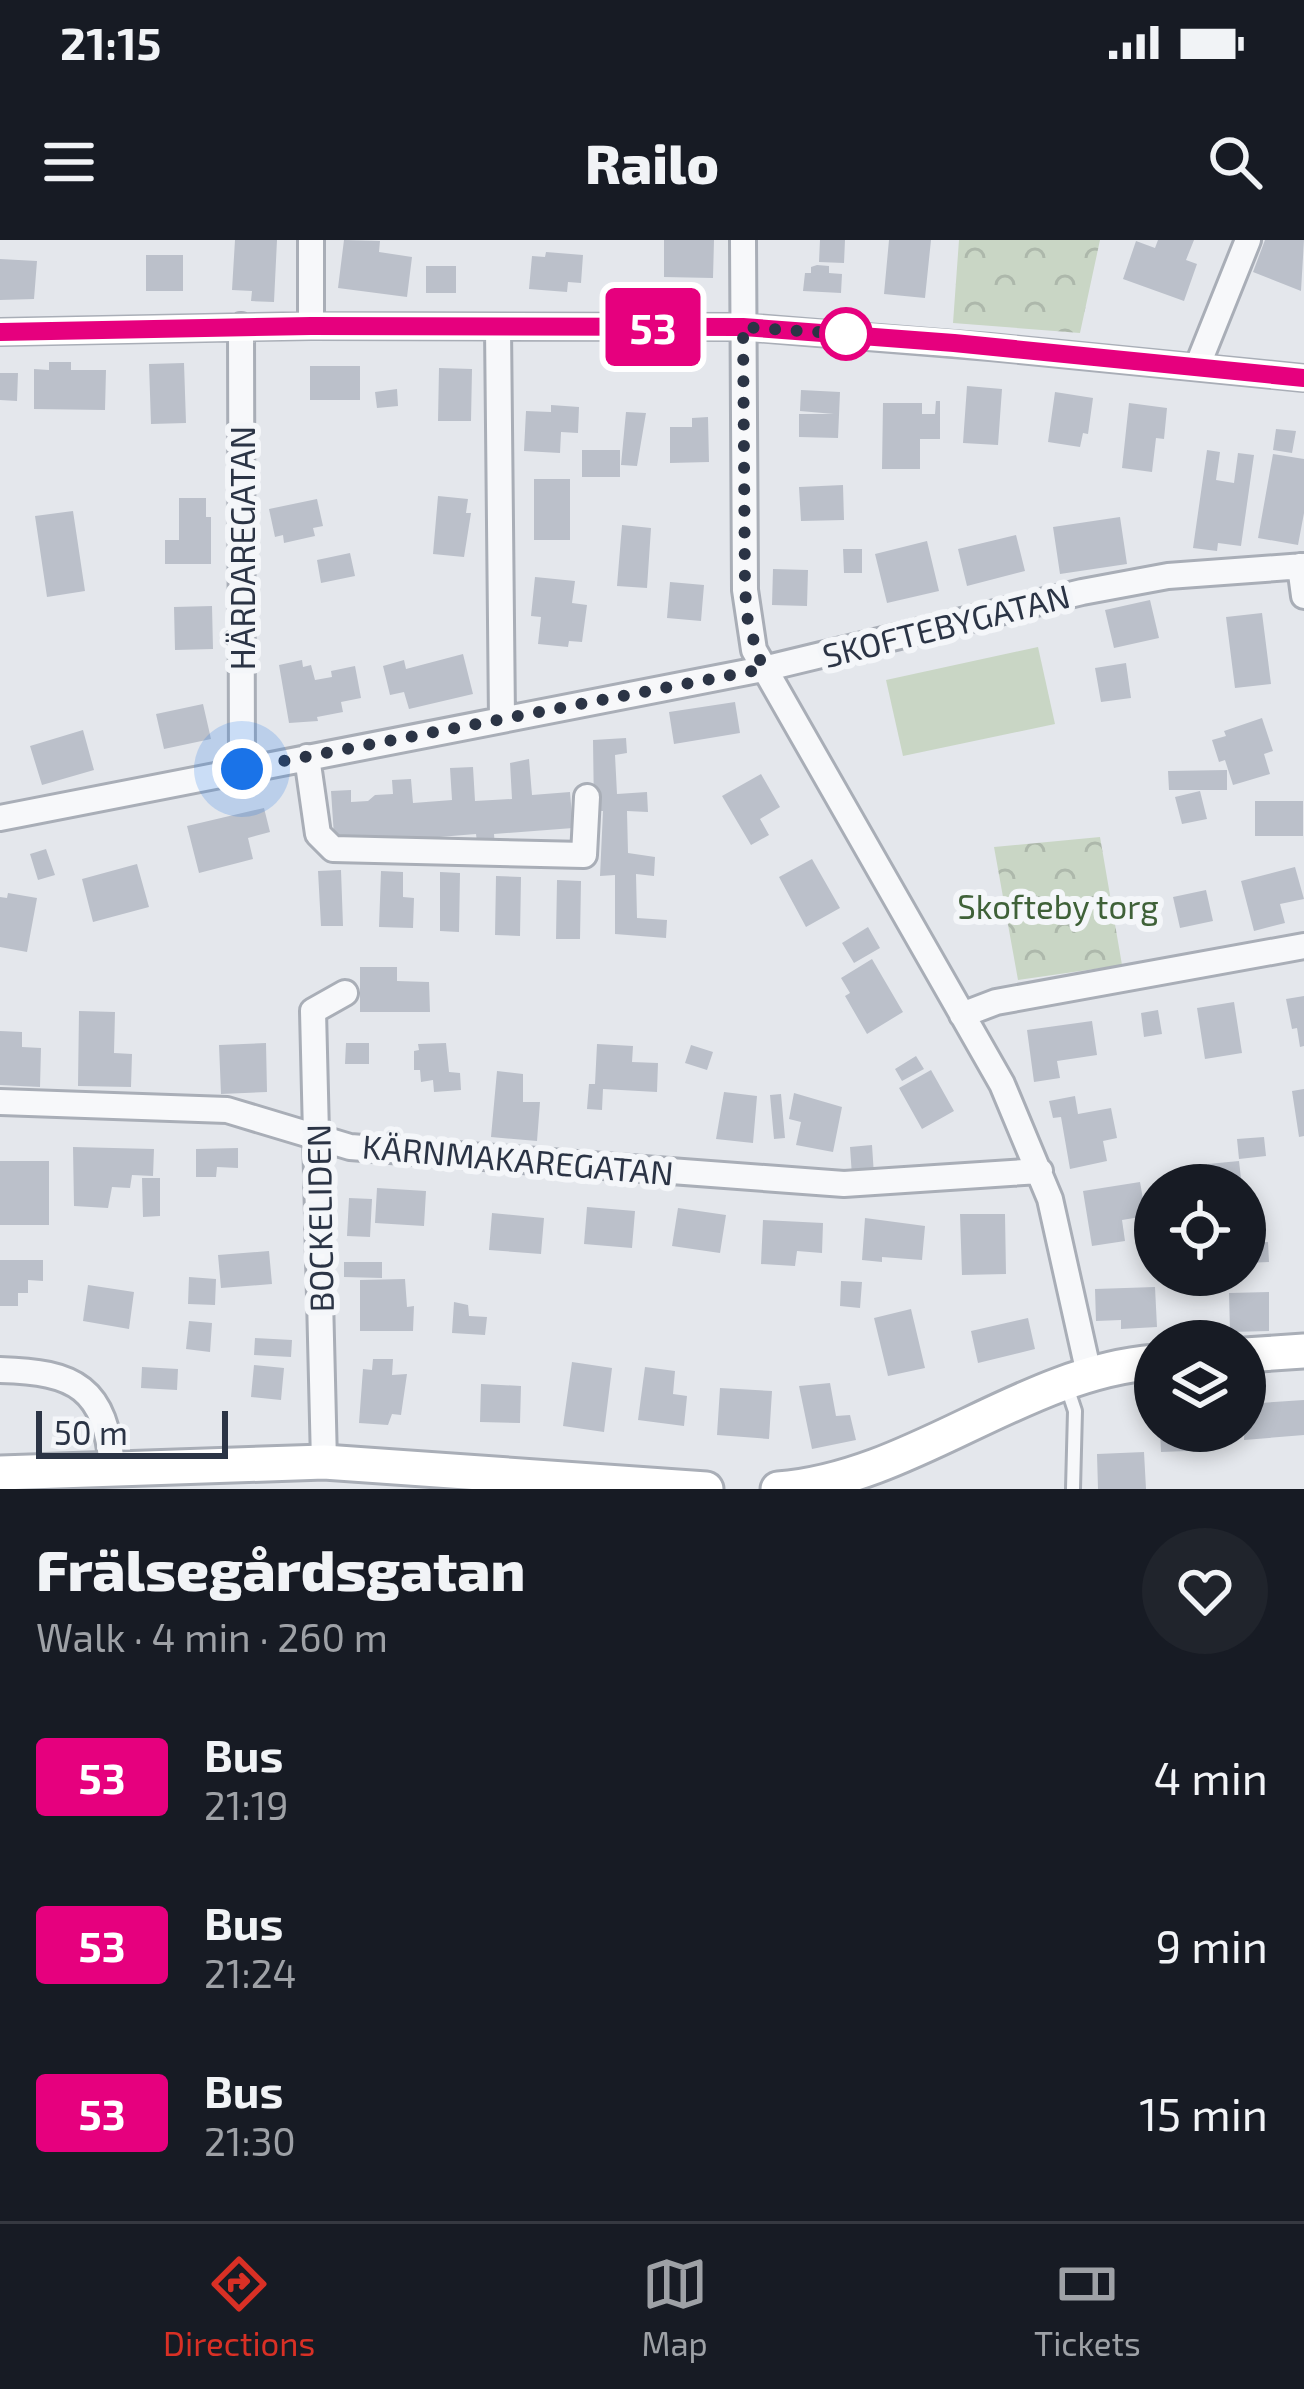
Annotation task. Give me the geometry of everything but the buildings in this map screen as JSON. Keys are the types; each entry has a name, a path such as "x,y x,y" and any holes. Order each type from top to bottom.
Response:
{"street":[{"path":"310,240 311,326"},
{"path":"743,240 748,623 763,669 1002,1084 1040,1172 1065,1258 1078,1379"},
{"path":"1197,367 1248,240"},
{"path":"0,332 241,326 743,327 1304,378"},
{"name":"HÄRDAREGATAN","path":"241,326 242,769"},
{"path":"498,328 502,719"},
{"path":"1302,566 1304,596"},
{"name":"SKOFTEBYGATAN","path":"0,818 763,669 1082,592 1168,576 1302,566"},
{"path":"307,757 318,834 333,849 584,855 587,797"},
{"path":"962,1015 996,1002 1304,946"},
{"name":"BOCKELIDEN","path":"323,1462 313,1011 345,993"},
{"name":"KÄRNMAKAREGATAN","path":"0,1102 227,1110 350,1147 844,1184 1040,1172"},
{"path":"1266,1354 1304,1351"},
{"path":"778,1489 804,1487 872,1467 1078,1379 1134,1367"},
{"path":"0,1370 55,1373 75,1384 94,1402 110,1441 112,1468"},
{"path":"0,1473 323,1462 706,1489"}],"lane":[{"path":"1073,1489 1078,1379"}],"green space":[{"path":"959,240 1100,240 1080,333 953,323"},
{"path":"1038,647 1055,724 903,756 886,680"},
{"name":"Skofteby torg","path":"1100,837 1122,965 1018,980 994,847"}],"bus line":[{"name":"53","path":"0,332 311,326 743,327 1304,378"}],"route":[{"path":"242,769 763,669 754,650 745,590 743,327 846,334"}]}
